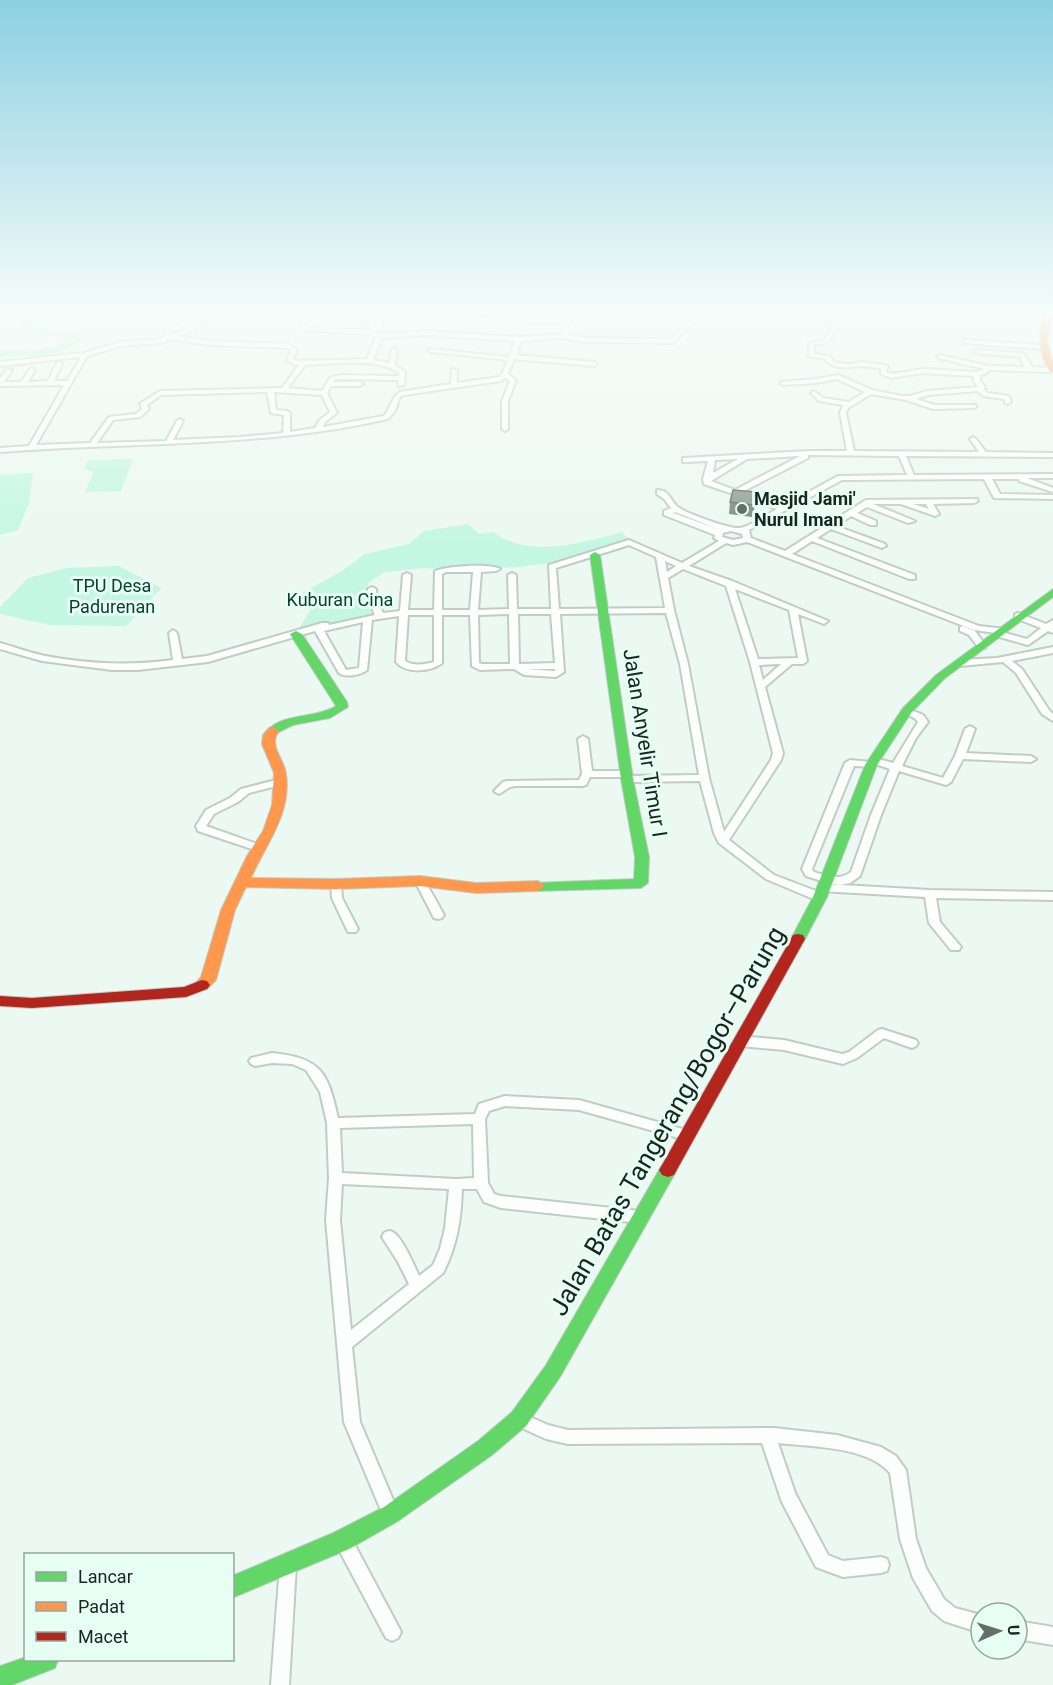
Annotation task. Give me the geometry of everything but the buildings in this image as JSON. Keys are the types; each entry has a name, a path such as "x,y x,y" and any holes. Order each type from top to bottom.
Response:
{"street":[{"path":"32,447 65,392"},
{"path":"93,444 111,418 138,416 146,409 143,404 160,393 210,392"},
{"path":"270,392 273,412 287,413 286,434"},
{"path":"311,392 324,393 334,413 322,421 318,430"},
{"path":"0,450 169,442 318,430 388,417 397,396 416,392"},
{"path":"505,429 505,401 509,392"},
{"path":"814,393 818,399 832,402 836,407 848,406 870,392 906,398 933,407 974,406"},
{"path":"906,398 945,392"},
{"path":"983,392 985,394 1007,397 1008,402"},
{"path":"848,406 844,421 851,453"},
{"path":"169,442 180,421"},
{"path":"973,439 983,453"},
{"path":"736,492 809,453"},
{"path":"686,460 809,453 1053,455"},
{"path":"902,454 912,477"},
{"path":"707,479 749,457"},
{"path":"712,459 707,482 783,509"},
{"path":"660,492 667,497 675,509 667,513 721,531 742,531 841,478 1053,476"},
{"path":"987,477 997,496 1053,497"},
{"path":"1014,477 1053,489"},
{"path":"786,554 850,513 874,501 967,503"},
{"path":"899,501 935,514 928,501"},
{"path":"866,504 911,521"},
{"path":"850,513 873,523"},
{"path":"829,526 882,546"},
{"path":"721,531 718,538 724,541 745,541 786,554 975,631 982,646"},
{"path":"742,531 748,535 745,541"},
{"path":"810,538 912,577"},
{"path":"664,577 724,541"},
{"path":"745,541 975,631 1001,632 1028,642 1051,627"},
{"path":"477,569 474,613 475,664 480,667 515,666 527,673 559,669 552,567 632,542 682,566 824,621"},
{"name":"Jalan Anyelir Timur I","path":"420,881 476,888 641,883 642,857 627,776 595,555"},
{"path":"660,555 670,610 684,664 704,778 714,822 723,841 770,877 824,888 930,894 1053,896"},
{"path":"407,575 401,664 432,666 438,663 438,573 444,570 496,568"},
{"path":"512,575 515,666"},
{"path":"723,841 776,760 777,753 754,662 729,583"},
{"path":"372,589 374,618 366,646 363,670 343,673 319,630 374,618 403,613 670,610"},
{"name":"Jalan Batas Tangerang/Bogor–Parung","path":"234,1586 343,1540 391,1514 485,1448 519,1419 553,1371 741,1041 824,888 873,763 886,740 907,711 927,689 1001,632 1018,616 1053,592"},
{"path":"754,662 801,662 805,658 793,609"},
{"path":"1018,616 1051,627"},
{"path":"0,646 27,655 112,667 178,663 208,659 296,634 306,629 363,617 374,618"},
{"path":"351,623 366,646"},
{"path":"173,633 178,663"},
{"path":"0,1001 32,1003 186,992 202,986 208,980 228,910 270,831 279,805 280,773 267,740 272,732 283,724 336,713 342,704 296,634"},
{"path":"960,663 1005,660 1053,650"},
{"path":"1005,660 1019,671 1045,712 1053,718"},
{"path":"760,687 788,663"},
{"path":"824,888 845,881 856,874 895,767 914,734 924,722 920,717 907,711"},
{"path":"824,888 807,868 850,763 873,763 895,767 946,782 960,756 970,729"},
{"path":"499,791 507,784 515,783 582,783 587,774 583,739"},
{"path":"960,756 1031,759"},
{"path":"587,774 704,778"},
{"path":"259,848 202,830 201,826 210,812 234,800 245,791 280,782"},
{"path":"243,882 336,884 420,881 438,915"},
{"path":"336,884 337,898 352,929"},
{"path":"930,894 935,923 955,947"},
{"path":"741,1041 784,1046 843,1059 853,1055 882,1033 912,1043"},
{"path":"255,1061 273,1058 293,1060 310,1067 326,1092 333,1123 336,1178 333,1220 352,1422 391,1514"},
{"path":"640,1217 501,1202 489,1198 481,1183 479,1119 484,1107 505,1101 579,1105 686,1135"},
{"path":"333,1123 479,1119"},
{"path":"336,1178 456,1184 481,1183"},
{"path":"345,1344 438,1269 447,1253 452,1236 456,1184"},
{"path":"389,1237 404,1258 417,1287"},
{"path":"519,1419 546,1432 568,1437 767,1435 837,1442 875,1452 890,1461 901,1478 908,1539 919,1572 938,1605 950,1615 969,1621"},
{"path":"767,1435 788,1496 822,1561 843,1569 881,1565"},
{"path":"343,1540 392,1632"},
{"path":"280,1685 288,1565"},
{"path":"1029,1632 1053,1636"},
{"path":"0,1678 42,1661"}],"green space":[{"path":"133,459 121,491 85,492 93,472 84,469 88,460"},
{"path":"33,473 29,503 18,530 0,535 0,475"},
{"name":"Kuburan Cina","path":"468,524 479,534 493,532 507,540 539,547 573,544 622,532 630,542 579,559 519,567 455,570 423,568 385,572 368,583 367,597 373,617 296,634 312,607 295,603 302,593 342,571 365,554 409,544 424,531"},
{"name":"TPU Desa Padurenan","path":"119,566 161,588 126,626 50,625 0,614 0,607 28,578 67,568"}],"traffic: fast":[{"path":"538,886 641,883 642,857 627,779 595,555"},
{"path":"798,939 820,897 871,765 907,711 940,677 1053,592"},
{"path":"273,731 289,722 325,715 342,707 341,702 296,634"},
{"path":"234,1586 341,1541 391,1514 485,1448 519,1419 553,1371 668,1170"},
{"path":"0,1678 44,1661"}],"traffic: slow":[{"path":"202,985 208,980 228,910 254,856 270,831 279,805 280,773 268,744 269,735 273,731"},
{"path":"243,882 336,884 420,881 476,888 538,886"}],"traffic: jam":[{"path":"668,1170 798,939"},
{"path":"0,1001 32,1003 186,992 202,985"}],"place":[{"name":"Masjid Jami' Nurul Iman","path":"742,509"}]}
